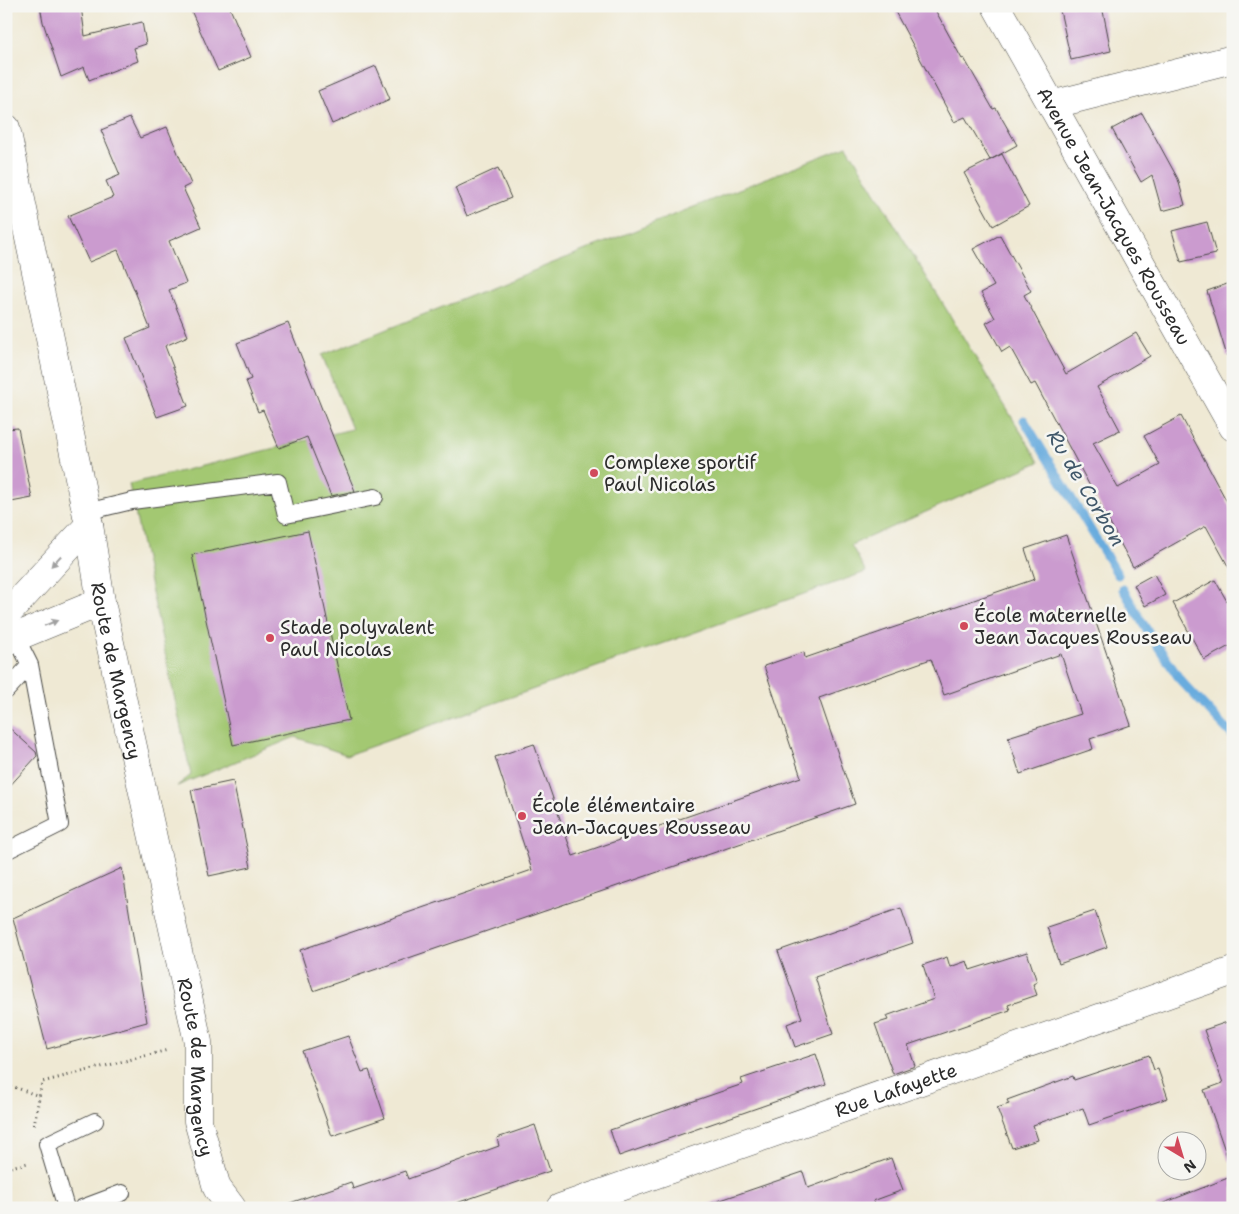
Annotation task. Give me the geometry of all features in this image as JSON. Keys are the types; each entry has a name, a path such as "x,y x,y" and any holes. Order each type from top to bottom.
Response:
{"street":[{"name":"Avenue Jean-Jacques Rousseau","path":"996,6 1233,427"},
{"path":"1051,105 1233,59"},
{"name":"Route de Margency","path":"6,128 87,519 101,602 198,1042 198,1121 217,1188 232,1208"},
{"path":"10,631 87,519"},
{"path":"10,631 101,602"},
{"name":"Rue Lafayette","path":"560,1208 1233,971"}],"lane":[{"path":"87,519 132,501 278,482 286,515 376,497"},
{"path":"6,851 60,824 30,665 10,631"},
{"path":"6,691 30,665"},
{"path":"66,1208 47,1144 95,1121"},
{"path":"82,1208 122,1193"}],"path":[{"path":"34,1128 42,1082 198,1042"},
{"path":"6,1084 39,1096"},
{"path":"6,1168 32,1162"}],"green space":[{"name":"Complexe sportif Paul Nicolas","path":"847,146 1039,462 851,545 866,572 347,755 295,737 177,786 191,775 129,484 352,429 322,355"}],"building":[{"path":"40,6 81,6 85,36 142,22 146,44 134,48 138,61 89,80 84,67 61,77 43,22"},
{"path":"189,6 229,6 251,57 218,71"},
{"path":"892,6 933,6 962,59 964,58 993,109 996,108 1017,145 990,160 965,117 954,122"},
{"path":"1059,6 1102,6 1111,51 1071,60"},
{"path":"376,66 390,99 332,124 318,91"},
{"path":"1142,113 1178,179 1185,205 1162,211 1152,175 1141,182 1112,129"},
{"path":"130,118 140,138 167,127 191,184 183,188 201,227 169,241 186,283 169,290 188,336 165,346 188,406 157,417 126,338 150,328 118,250 89,262 68,216 113,197 106,181 120,175 101,130"},
{"path":"1002,154 1029,206 993,226 964,173"},
{"path":"498,168 511,198 467,216 455,188"},
{"path":"1207,222 1216,254 1181,262 1172,231"},
{"path":"1000,235 1031,291 1024,295 1066,374 1136,333 1150,356 1097,387 1120,430 1093,443 1118,488 1160,465 1144,436 1181,416 1233,513 1233,575 1206,526 1133,567 1035,383 1031,385 1010,347 1002,352 986,323 995,318 981,293 994,286 973,249"},
{"path":"1233,282 1233,355 1227,356 1207,291"},
{"path":"288,323 355,491 331,496 307,437 279,448 263,410 258,412 246,381 251,379 237,343"},
{"path":"18,428 32,498 6,503 6,429"},
{"name":"Stade polyvalent Paul Nicolas","path":"308,531 349,720 233,745 192,555"},
{"path":"1066,535 1131,725 1090,739 1093,749 1020,774 1008,737 1081,714 1061,654 944,695 931,659 819,698 855,804 313,991 300,950 532,870 495,757 534,744 573,856 801,777 764,666 804,652 805,658 1035,579 1025,549"},
{"path":"1154,574 1165,595 1145,606 1134,585"},
{"path":"1215,580 1233,612 1233,644 1204,660 1173,603"},
{"path":"6,725 36,752 37,756 6,790"},
{"path":"233,781 251,867 209,876 191,790"},
{"path":"122,868 147,1022 47,1049 13,918"},
{"path":"901,908 913,943 815,977 833,1034 795,1047 787,1024 802,1018 778,951"},
{"path":"1095,911 1107,947 1059,964 1047,927"},
{"path":"1027,952 1037,982 1033,984 1037,995 1008,1005 1010,1010 908,1045 915,1066 893,1074 875,1024 888,1020 886,1016 934,999 923,965 947,957 950,967 967,961 970,970"},
{"path":"1233,1020 1233,1161 1229,1162 1204,1090 1223,1083 1204,1030"},
{"path":"348,1036 362,1072 369,1070 385,1118 332,1136 302,1051"},
{"path":"816,1054 826,1084 619,1156 610,1130 743,1084 741,1079"},
{"path":"1149,1055 1154,1070 1158,1069 1168,1098 1089,1125 1083,1108 1033,1125 1038,1140 1012,1148 997,1108 1009,1104 1007,1100 1073,1076 1074,1080"},
{"path":"535,1125 550,1171 442,1208 288,1208 287,1204 351,1182 353,1189 405,1171 408,1179 499,1146 497,1138"},
{"path":"891,1158 903,1190 873,1201 875,1208 710,1208 709,1204 803,1172 808,1188"},
{"path":"1233,1176 1233,1208 1156,1208 1156,1206"}],"waterway":[{"name":"Ru de Corbon","path":"1024,420 1118,575"},
{"name":"Ru de Corbon","path":"1123,589 1145,627 1181,681 1233,736"}],"place":[{"name":"Complexe sportif Paul Nicolas","path":"594,473"},
{"name":"École maternelle Jean Jacques Rousseau","path":"964,626"},
{"name":"Stade polyvalent Paul Nicolas","path":"270,638"},
{"name":"École élémentaire Jean-Jacques Rousseau","path":"522,816"}]}
